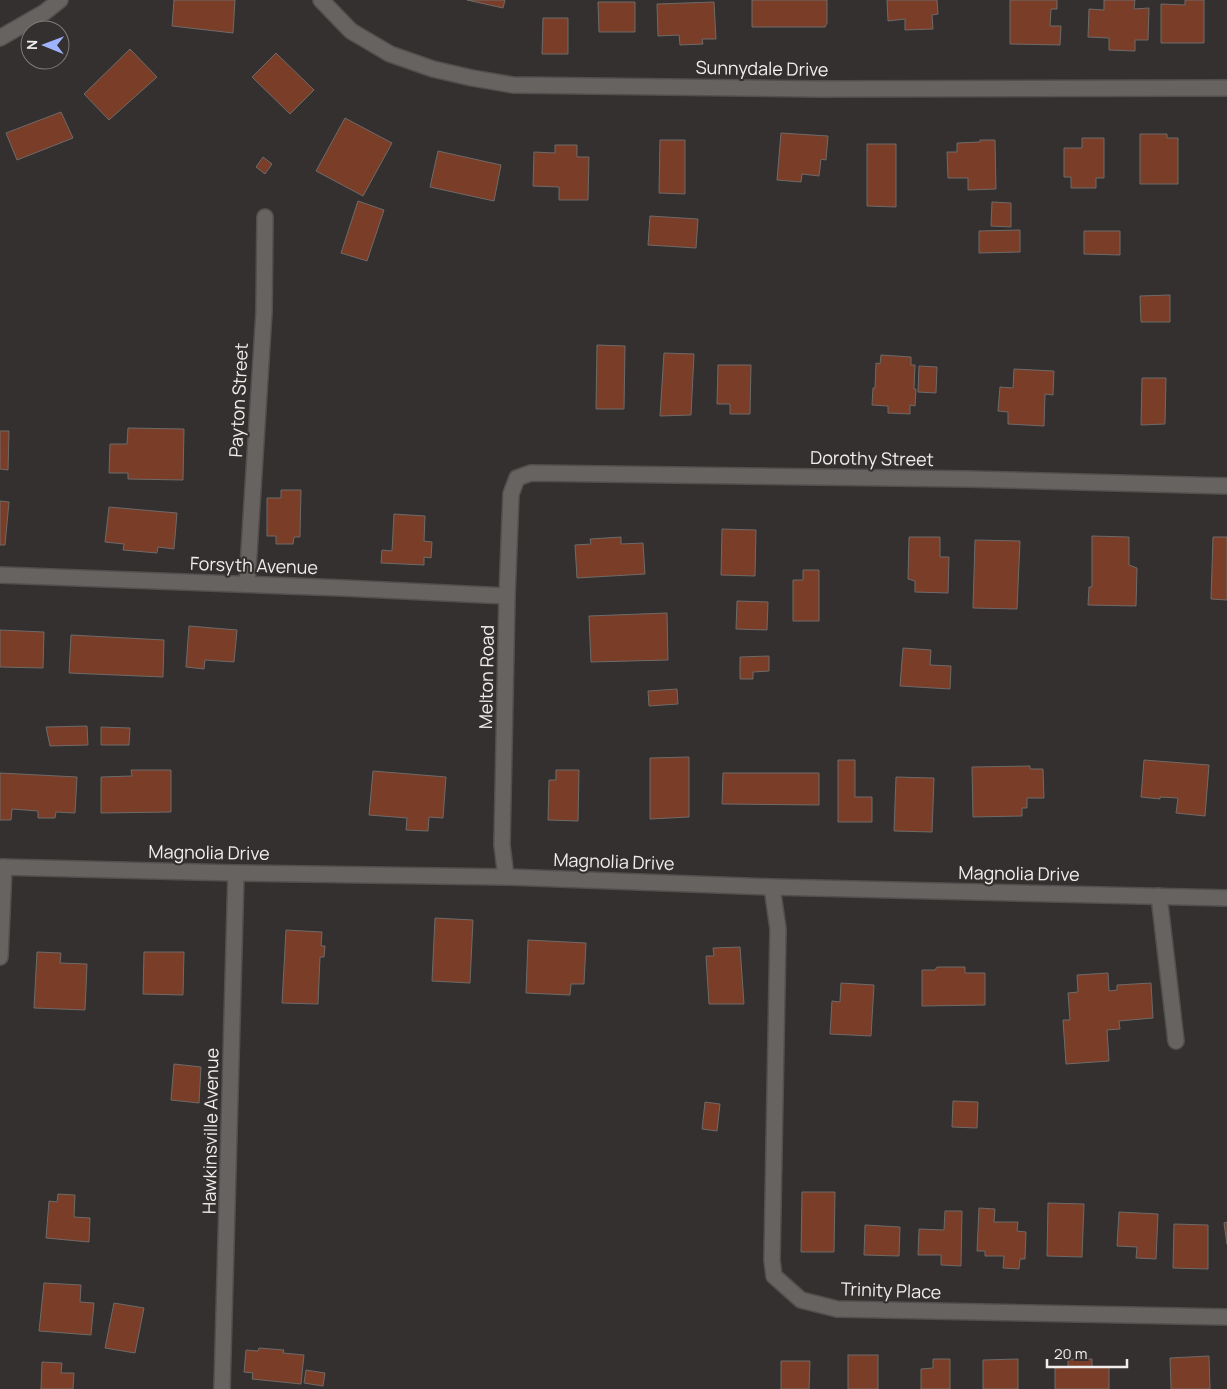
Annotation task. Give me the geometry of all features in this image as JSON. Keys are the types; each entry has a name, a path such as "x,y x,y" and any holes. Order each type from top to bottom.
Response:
{"street":[{"path":"0,38 45,12 60,0"},
{"name":"Sunnydale Drive","path":"321,0 351,31 390,54 433,69 513,85 818,89 1227,88"},
{"name":"Payton Street","path":"247,584 264,312 265,217"},
{"name":"Dorothy Street","path":"517,478 531,473 948,479 1227,486"},
{"name":"Melton Road","path":"506,878 502,845 507,596 511,494 517,478"},
{"name":"Forsyth Avenue","path":"0,575 507,596"},
{"path":"0,957 2,867"},
{"name":"Magnolia Drive","path":"2,867 506,878 1227,898"},
{"name":"Hawkinsville Avenue","path":"222,1389 236,873"},
{"name":"Trinity Place","path":"772,886 778,930 772,1260 774,1276 802,1300 837,1309 1227,1317"},
{"path":"1159,896 1176,1041"}],"building":[{"path":"174,0 235,0 233,33 172,26"},
{"path":"467,0 505,0 503,8"},
{"path":"752,0 827,0 827,23 825,27 752,27"},
{"path":"887,0 937,0 938,14 932,15 933,29 905,30 905,19 888,21"},
{"path":"1010,0 1057,0 1057,9 1051,9 1050,26 1061,26 1060,45 1010,44"},
{"path":"1104,0 1135,0 1134,9 1149,8 1148,40 1135,40 1135,51 1109,50 1109,38 1088,37 1089,9 1104,10"},
{"path":"1185,0 1204,0 1204,43 1161,43 1161,4 1185,5"},
{"path":"598,2 635,2 635,32 599,32"},
{"path":"714,2 716,39 702,39 703,44 680,45 679,35 658,36 657,4"},
{"path":"543,18 568,18 568,54 542,54"},
{"path":"130,49 157,77 109,120 84,94"},
{"path":"276,53 314,90 290,114 252,77"},
{"path":"61,112 73,138 17,160 6,133"},
{"path":"345,118 392,143 363,196 316,171"},
{"path":"781,133 828,136 826,160 821,159 819,176 802,174 801,182 777,180"},
{"path":"1140,134 1167,134 1167,138 1178,138 1178,184 1140,184"},
{"path":"1082,138 1104,138 1104,178 1096,178 1096,188 1071,188 1071,177 1064,177 1064,148 1082,148"},
{"path":"660,140 685,140 685,194 659,193"},
{"path":"980,140 995,140 996,189 968,190 968,178 948,178 947,152 957,152 957,143 980,142"},
{"path":"867,144 896,144 896,207 867,206"},
{"path":"555,145 577,145 577,157 589,157 588,200 559,200 559,187 533,186 534,152 555,153"},
{"path":"438,151 501,165 494,201 430,187"},
{"path":"263,157 272,164 265,174 256,167"},
{"path":"358,201 384,210 367,261 341,253"},
{"path":"992,202 1011,203 1011,227 991,226"},
{"path":"650,216 698,219 696,248 648,245"},
{"path":"1020,230 1020,252 979,253 979,231"},
{"path":"1084,231 1120,231 1120,255 1084,254"},
{"path":"1170,295 1170,322 1141,322 1140,296"},
{"path":"597,345 625,346 624,409 596,409"},
{"path":"664,353 694,354 691,415 660,416"},
{"path":"881,355 911,357 911,365 915,365 915,406 910,405 910,414 888,413 888,406 872,405 876,363 880,364"},
{"path":"718,365 751,365 750,414 730,414 730,404 717,404"},
{"path":"919,366 937,367 936,393 918,392"},
{"path":"1014,369 1054,371 1053,395 1045,394 1044,426 1008,424 1008,412 998,411 1000,387 1013,388"},
{"path":"1142,378 1166,378 1165,424 1141,425"},
{"path":"128,428 184,429 183,480 128,479 128,473 109,473 110,444 127,444"},
{"path":"0,431 9,431 8,470 0,469"},
{"path":"281,490 301,490 300,537 294,537 293,544 276,544 276,536 267,536 267,498 281,498"},
{"path":"0,501 9,502 5,545 0,545"},
{"path":"109,507 177,513 174,549 158,547 157,553 123,550 124,544 105,542"},
{"path":"394,514 425,516 424,541 432,542 431,558 424,557 424,565 381,563 382,550 392,551"},
{"path":"722,529 756,530 755,576 721,575"},
{"path":"1092,536 1129,537 1129,565 1137,568 1136,606 1088,605 1089,587 1092,587"},
{"path":"621,537 621,544 643,543 645,574 577,578 575,545 591,544 590,539"},
{"path":"909,537 940,537 940,557 949,557 948,593 915,592 915,581 908,579"},
{"path":"1213,537 1227,537 1227,600 1211,599"},
{"path":"975,540 1020,541 1017,609 973,608"},
{"path":"803,570 819,570 819,621 793,621 793,580 803,580"},
{"path":"737,601 768,602 767,630 736,629"},
{"path":"667,613 668,660 591,662 589,616"},
{"path":"189,626 237,630 234,662 205,660 204,669 186,667"},
{"path":"0,630 44,632 43,668 0,667"},
{"path":"71,635 164,640 163,677 69,673"},
{"path":"903,648 931,650 930,665 951,666 950,689 900,686"},
{"path":"769,656 769,671 753,672 753,679 740,679 740,657"},
{"path":"677,689 678,704 649,706 648,691"},
{"path":"87,726 88,745 50,746 46,727"},
{"path":"101,727 130,728 129,745 101,745"},
{"path":"689,757 689,817 650,819 650,758"},
{"path":"838,760 855,760 855,797 872,797 872,822 838,822"},
{"path":"1144,760 1209,765 1205,816 1176,813 1178,798 1141,797"},
{"path":"1030,766 1030,769 1043,769 1044,798 1027,798 1027,808 1022,808 1022,816 973,817 972,767"},
{"path":"131,770 171,770 171,812 101,813 101,777 132,776"},
{"path":"556,770 579,770 578,821 548,820 549,780 556,780"},
{"path":"373,771 446,777 443,818 429,817 428,831 406,830 407,818 369,815"},
{"path":"0,773 77,777 75,813 56,812 55,818 38,818 38,811 12,809 11,820 0,820"},
{"path":"723,773 819,773 819,805 722,804"},
{"path":"896,777 934,778 932,832 894,831"},
{"path":"435,918 473,920 470,983 432,981"},
{"path":"286,930 322,932 321,946 325,946 324,957 320,957 318,1004 282,1003"},
{"path":"528,940 586,943 584,984 571,984 570,995 526,993"},
{"path":"740,947 744,1004 709,1004 706,956 714,956 713,948"},
{"path":"37,952 61,953 60,963 87,964 85,1010 34,1008"},
{"path":"144,952 184,952 183,995 143,994"},
{"path":"937,967 965,967 965,973 985,973 985,1005 922,1006 922,970 935,970"},
{"path":"1108,973 1109,991 1117,990 1117,985 1151,983 1153,1018 1119,1021 1120,1029 1107,1030 1109,1061 1066,1064 1063,1020 1070,1020 1068,993 1078,992 1077,975"},
{"path":"841,983 874,985 871,1036 830,1034 832,1001 840,1002"},
{"path":"174,1064 201,1067 199,1103 171,1100"},
{"path":"953,1101 978,1102 977,1128 952,1127"},
{"path":"705,1102 720,1104 717,1131 702,1129"},
{"path":"802,1192 835,1192 834,1252 801,1252"},
{"path":"58,1194 75,1195 74,1217 90,1218 89,1242 46,1238 49,1201 57,1202"},
{"path":"1048,1203 1084,1204 1082,1257 1047,1256"},
{"path":"979,1208 995,1209 994,1222 1018,1222 1017,1231 1026,1232 1025,1259 1020,1259 1019,1269 1003,1268 1004,1256 985,1256 985,1251 977,1251"},
{"path":"945,1211 962,1211 961,1266 941,1265 941,1255 918,1255 919,1229 944,1230"},
{"path":"1119,1212 1158,1214 1156,1259 1136,1258 1137,1247 1117,1246"},
{"path":"1227,1222 1227,1244 1224,1223"},
{"path":"1174,1224 1208,1225 1208,1269 1173,1268"},
{"path":"865,1225 900,1227 899,1256 864,1255"},
{"path":"44,1283 81,1285 80,1302 94,1303 91,1335 39,1331"},
{"path":"114,1303 144,1308 135,1353 105,1348"},
{"path":"259,1348 284,1350 283,1353 304,1355 301,1384 252,1379 253,1373 244,1372 246,1350 258,1351"},
{"path":"848,1355 878,1355 878,1389 848,1389"},
{"path":"1209,1356 1210,1389 1171,1389 1170,1358"},
{"path":"933,1359 950,1359 950,1389 921,1389 921,1369 933,1368"},
{"path":"1018,1359 1018,1389 983,1389 983,1360"},
{"path":"1068,1359 1092,1359 1092,1367 1109,1367 1109,1389 1055,1389 1055,1368 1068,1367"},
{"path":"781,1361 810,1361 809,1389 781,1389"},
{"path":"42,1362 62,1363 61,1373 74,1373 73,1389 41,1389"},
{"path":"306,1370 325,1373 323,1386 304,1383"}]}
